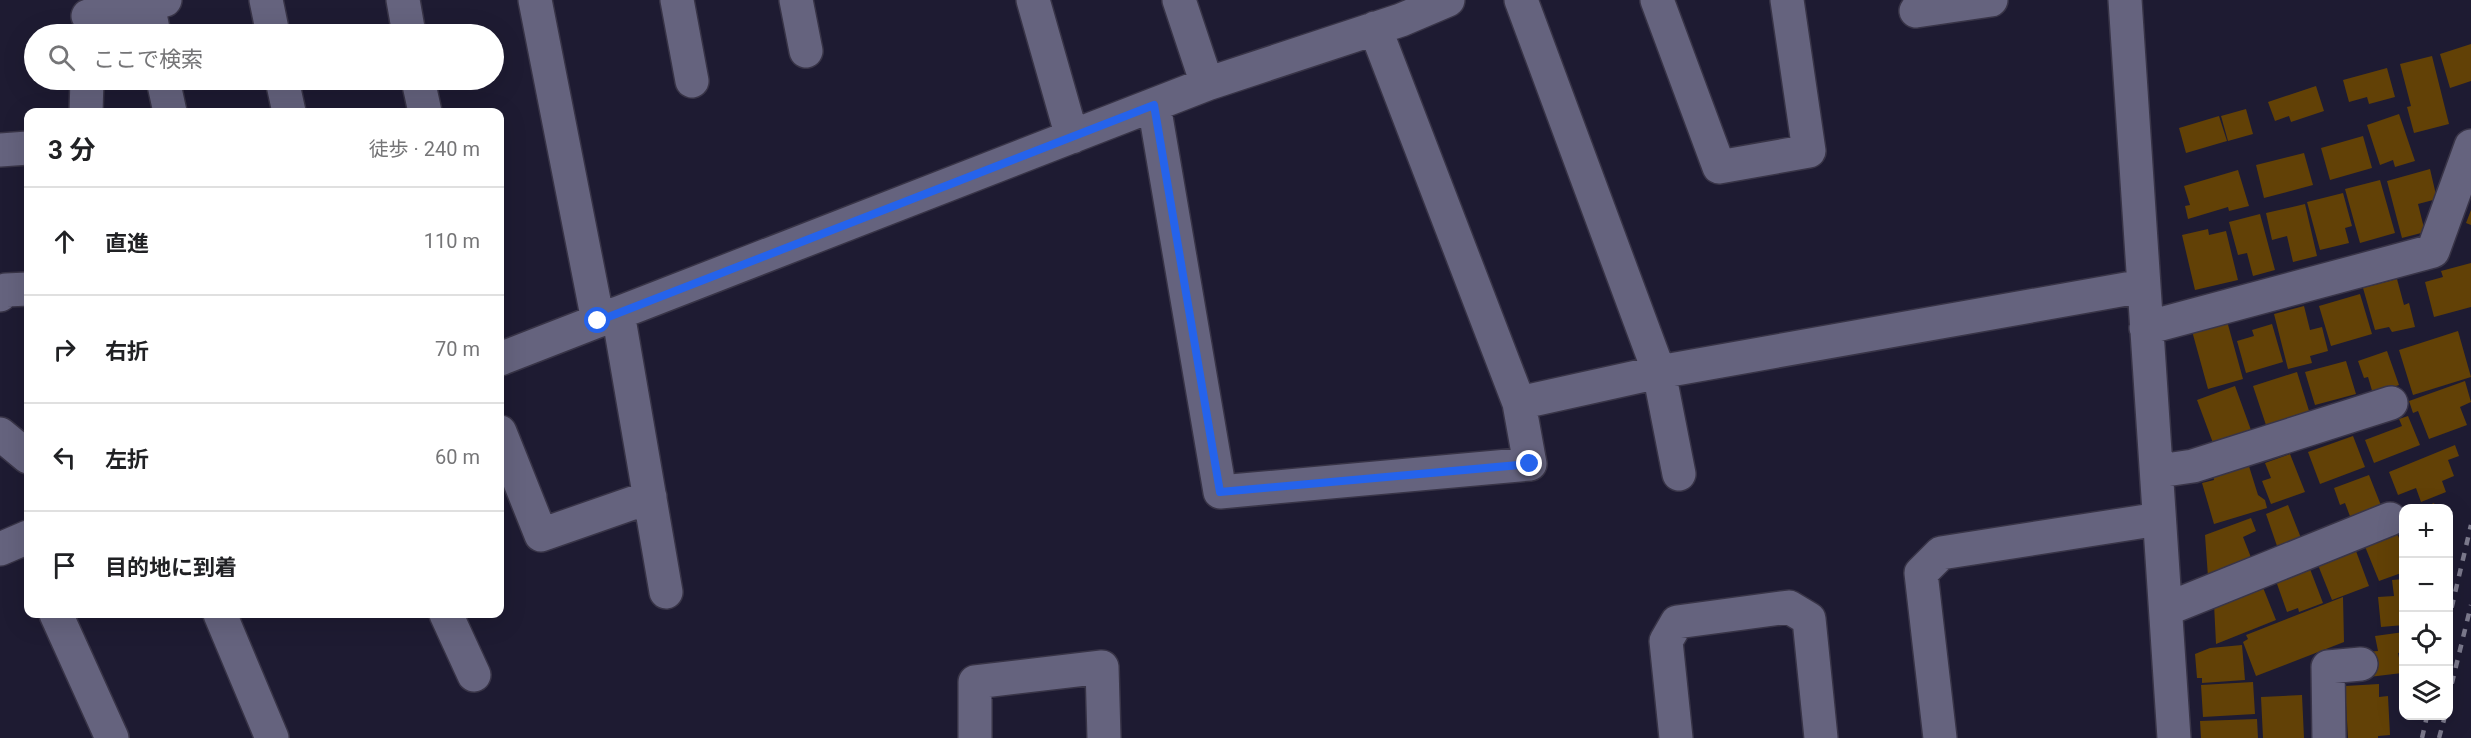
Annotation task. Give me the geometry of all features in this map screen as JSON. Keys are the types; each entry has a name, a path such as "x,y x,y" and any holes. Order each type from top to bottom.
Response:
{"street":[{"path":"266,0 271,24"},
{"path":"403,0 408,24"},
{"path":"535,0 650,497 666,592"},
{"path":"677,0 692,81"},
{"path":"796,0 806,51"},
{"path":"1033,0 1072,136"},
{"path":"1179,0 1208,84"},
{"path":"504,357 1208,84 1390,16 1448,0"},
{"path":"1521,0 1659,372 1678,474"},
{"path":"1657,0 1719,167 1809,151 1787,0"},
{"path":"1916,11 1991,0"},
{"path":"2125,0 2143,286 2159,471 2159,519 2167,609 2174,738"},
{"path":"88,17 156,13"},
{"path":"1154,105 1220,492 1530,464 1519,403 1390,16"},
{"path":"86,108 87,90"},
{"path":"165,90 169,108"},
{"path":"284,90 288,108"},
{"path":"420,90 423,108"},
{"path":"2146,327 2433,251 2471,146"},
{"path":"0,150 24,148"},
{"path":"1519,403 1659,372 2143,286"},
{"path":"0,295 6,290 24,289"},
{"path":"2159,471 2193,466 2391,403"},
{"path":"0,434 24,454"},
{"path":"504,442 541,535 650,497"},
{"path":"1940,738 1921,573 1941,553 2159,519"},
{"path":"2167,609 2390,519"},
{"path":"1676,738 1666,641 1677,622 1789,608 1809,619 1821,738"},
{"path":"58,618 112,738"},
{"path":"222,618 272,738"},
{"path":"448,618 474,675"},
{"path":"2329,738 2328,667 2361,664"},
{"path":"975,738 975,682 1102,667 1104,738"}],"building":[{"path":"2471,44 2471,81 2450,88 2440,54"},
{"path":"2432,56 2449,124 2414,133 2407,107 2411,106 2400,64"},
{"path":"2387,68 2395,97 2369,104 2367,97 2349,102 2343,80"},
{"path":"2316,86 2324,111 2291,122 2289,116 2275,121 2268,102"},
{"path":"2246,109 2253,134 2228,141 2221,116"},
{"path":"2399,114 2415,161 2395,167 2393,160 2380,165 2367,125"},
{"path":"2219,116 2227,141 2186,153 2179,128"},
{"path":"2363,136 2372,168 2330,180 2321,148"},
{"path":"2304,153 2313,185 2264,198 2256,165"},
{"path":"2430,169 2437,199 2418,204 2425,232 2402,238 2387,181"},
{"path":"2238,170 2249,206 2229,211 2228,207 2188,219 2185,206 2190,205 2184,186"},
{"path":"2380,180 2395,233 2360,243 2345,189"},
{"path":"2343,193 2352,226 2345,228 2349,243 2320,250 2307,202"},
{"path":"2305,204 2317,256 2293,262 2287,236 2272,240 2266,213"},
{"path":"2471,210 2471,225 2466,223"},
{"path":"2260,214 2275,270 2253,276 2247,253 2238,255 2229,222"},
{"path":"2208,229 2209,235 2226,231 2238,280 2195,290 2182,235"},
{"path":"2471,263 2471,307 2434,317 2425,282 2443,277 2441,271"},
{"path":"2397,279 2404,305 2409,303 2415,327 2392,332 2389,327 2375,330 2363,288"},
{"path":"2360,294 2372,334 2331,346 2319,306"},
{"path":"2304,306 2310,330 2322,327 2328,351 2310,356 2312,363 2288,369 2274,314"},
{"path":"2227,321 2243,379 2208,389 2192,331"},
{"path":"2272,324 2283,362 2246,373 2237,341 2254,336 2252,330"},
{"path":"2458,331 2471,377 2413,395 2399,350"},
{"path":"2387,351 2399,385 2373,394 2368,377 2364,378 2358,361"},
{"path":"2346,361 2356,394 2315,405 2305,372"},
{"path":"2297,372 2310,414 2267,428 2253,386"},
{"path":"2465,381 2471,402 2460,407 2467,425 2429,439 2418,411 2413,413 2409,401"},
{"path":"2235,386 2251,430 2213,443 2197,400"},
{"path":"2408,416 2420,445 2374,463 2365,440 2402,426 2399,419"},
{"path":"2353,436 2365,467 2320,484 2308,452"},
{"path":"2455,445 2459,456 2448,460 2454,476 2442,481 2446,492 2421,502 2416,488 2398,495 2389,472"},
{"path":"2290,454 2305,492 2271,504 2262,481 2271,478 2265,463"},
{"path":"2248,463 2258,495 2265,500 2267,508 2214,524 2202,483 2214,480 2213,474"},
{"path":"2369,475 2382,508 2351,519 2345,503 2340,505 2334,488"},
{"path":"2288,505 2301,538 2277,546 2266,514"},
{"path":"2251,518 2256,531 2243,537 2252,560 2208,577 2205,535"},
{"path":"2396,531 2399,538 2399,574 2379,581 2364,544"},
{"path":"2356,551 2369,586 2332,600 2318,565"},
{"path":"2310,569 2323,603 2299,612 2298,608 2287,612 2276,581"},
{"path":"2399,579 2399,625 2381,627 2378,597 2394,596 2392,580"},
{"path":"2262,585 2276,620 2216,644 2214,604"},
{"path":"2343,597 2344,642 2256,676 2243,642 2248,639 2246,635"},
{"path":"2399,633 2399,673 2369,677 2365,652 2378,651 2375,636"},
{"path":"2242,645 2245,680 2202,683 2202,678 2197,678 2195,654 2210,648"},
{"path":"2253,682 2255,714 2203,717 2201,685"},
{"path":"2379,684 2379,697 2388,696 2390,735 2378,736 2378,738 2348,738 2345,686"},
{"path":"2302,695 2304,738 2263,738 2261,697"},
{"path":"2257,719 2258,738 2201,738 2200,721"}],"railway":[{"path":"2451,612 2471,525"},
{"path":"2453,679 2471,605"},
{"path":"2422,738 2426,720"},
{"path":"2439,738 2444,720"}],"route":[{"path":"598,321 1154,105 1220,492 1530,464"}]}
